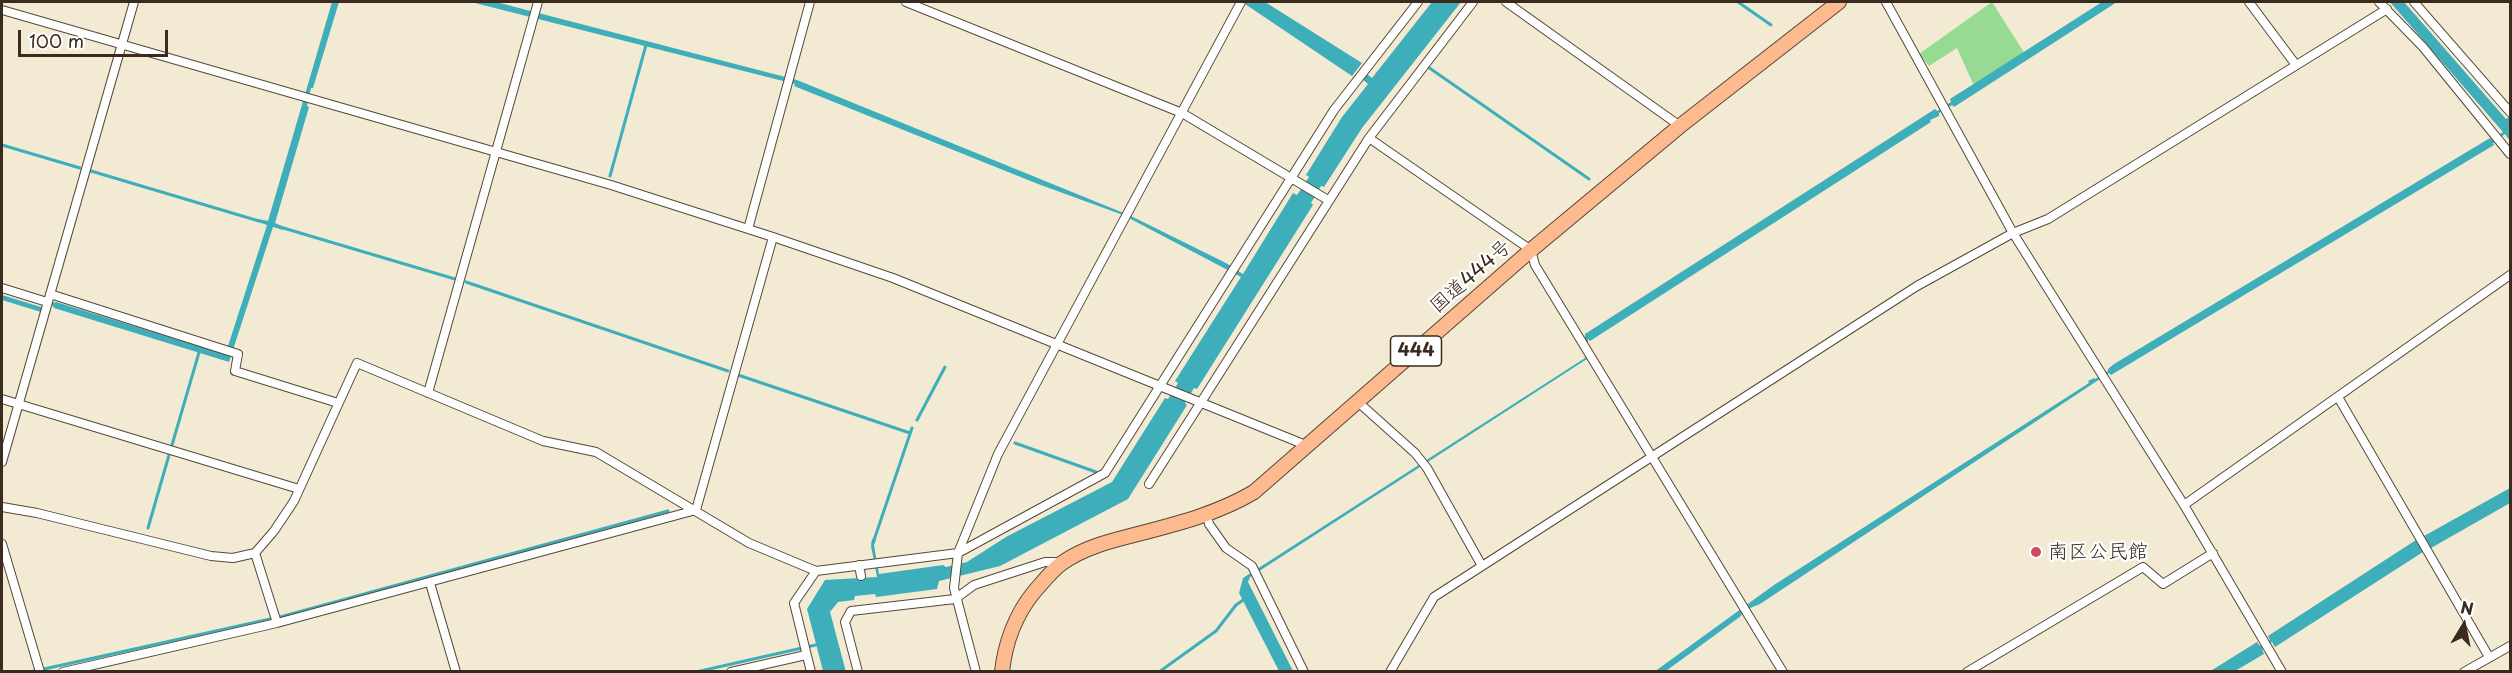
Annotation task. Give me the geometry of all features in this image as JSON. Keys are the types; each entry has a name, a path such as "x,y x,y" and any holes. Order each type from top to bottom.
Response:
{"highway":[{"name":"国道444号","path":"1002,672 1011,632 1024,604 1048,575 1063,562 1110,542 1208,515 1254,492 1531,250 1680,126 1839,2"}],"street":[{"path":"2,462 134,2"},
{"path":"428,393 538,2"},
{"path":"748,229 810,2"},
{"path":"906,2 1182,113 1328,200"},
{"path":"2,507 37,513 211,556 232,558 255,553 274,531 299,489 357,363 543,441 596,452 749,543 816,571 958,553 1105,473 1334,110 1418,2"},
{"path":"1149,484 1198,401 1368,138 1473,2"},
{"path":"1506,2 1680,126"},
{"path":"1886,2 2013,233 2184,505 2282,672"},
{"path":"2249,2 2296,65"},
{"path":"2379,2 2423,47 2511,154"},
{"path":"2414,2 2510,112"},
{"path":"976,672 955,599 958,553 999,454 1241,3"},
{"path":"1390,672 1434,597 1917,286 2013,233 2049,219 2387,9"},
{"path":"2,10 496,151 773,237 893,278 1308,446"},
{"path":"1368,138 1531,250 1535,264 1783,672"},
{"path":"696,510 773,237"},
{"path":"2184,505 2511,275"},
{"path":"2,288 49,298 230,351 238,354 235,371 338,403"},
{"path":"2338,397 2489,657"},
{"path":"2,399 299,489"},
{"path":"1358,402 1420,459 1482,566"},
{"path":"63,672 277,623 696,510"},
{"path":"1208,515 1209,524 1226,548 1252,566 1304,672"},
{"path":"2,544 40,672"},
{"path":"255,553 277,623"},
{"path":"1967,672 2143,567 2163,584 2213,553"},
{"path":"858,672 845,622 851,611 955,599 974,585 1044,562 1063,562"},
{"path":"859,566 861,576"},
{"path":"811,672 794,603 816,571"},
{"path":"430,583 456,672"},
{"path":"864,598 865,609"},
{"path":"2464,672 2511,646"},
{"path":"731,672 805,649"}],"green space":[{"path":"1992,2 2025,54 1975,88 1957,48 1929,66 1919,54"}],"water":[{"path":"332,2 339,2 313,88 311,88 307,106 309,107 275,223 284,227 283,230 273,227 229,362 54,308 51,303 56,302 228,355 230,347 228,346 267,225 258,222 258,219 268,221"},
{"path":"471,2 496,2 797,80 1131,216 1226,263 1243,274 1293,193 1297,195 1309,177 1306,175 1342,117 1368,84 1362,79 1367,74 1372,78 1432,2 1461,2 1362,128 1324,187 1321,186 1311,203 1313,205 1197,389 1194,388 1185,403 1187,405 1128,499 1000,566 939,581 937,589 876,597 875,594 855,596 854,600 838,602 830,612 846,672 823,671 807,609 825,580 877,577 871,546 872,539 876,540 874,545 879,574 943,565 946,567 967,562 1006,537 1112,482 1165,398 1168,399 1178,383 1175,381 1241,277 1123,215 1038,184 794,86 795,84"},
{"path":"1242,2 1265,2 1362,63 1352,76"},
{"path":"2102,2 2117,2 1954,107 1952,105 1939,113 1939,116 1930,120 1931,122 1590,341 1588,339 1587,359 1250,577 1248,582 1293,671 1279,671 1239,593 1243,578 1585,358 1585,334 1935,109 1937,111 1951,102 1950,99"},
{"path":"2390,2 2404,2 2506,119 2510,116 2510,141 2505,134 2493,143 2494,145 2111,375 2109,373 1760,604 1743,611 1741,616 1666,671 1654,672 1774,585 2089,383 2088,381 2108,371 2114,364 2503,132"},
{"path":"2,295 41,307 41,312 2,300"},
{"path":"2510,488 2510,503 2431,548 2429,545 2422,548 2423,552 2275,647 2272,642 2262,649 2264,654 2235,671 2209,672 2257,642 2260,646 2270,640 2268,636 2416,540 2419,544 2426,540 2424,536"}],"waterway":[{"path":"1738,2 1771,25"},
{"path":"610,176 646,45"},
{"path":"1428,67 1589,179"},
{"path":"2,145 80,168"},
{"path":"91,171 259,221"},
{"path":"280,227 455,279"},
{"path":"466,282 728,371"},
{"path":"172,445 200,349"},
{"path":"917,420 945,367"},
{"path":"738,375 910,433"},
{"path":"873,543 912,428"},
{"path":"1015,443 1096,472"},
{"path":"148,528 169,455"},
{"path":"280,617 668,511"},
{"path":"1159,672 1216,631 1236,605 1246,598"},
{"path":"44,669 270,619"},
{"path":"696,672 820,644"},
{"path":"30,672 34,671"}],"place":[{"name":"南区公民館","path":"2036,552"}]}
